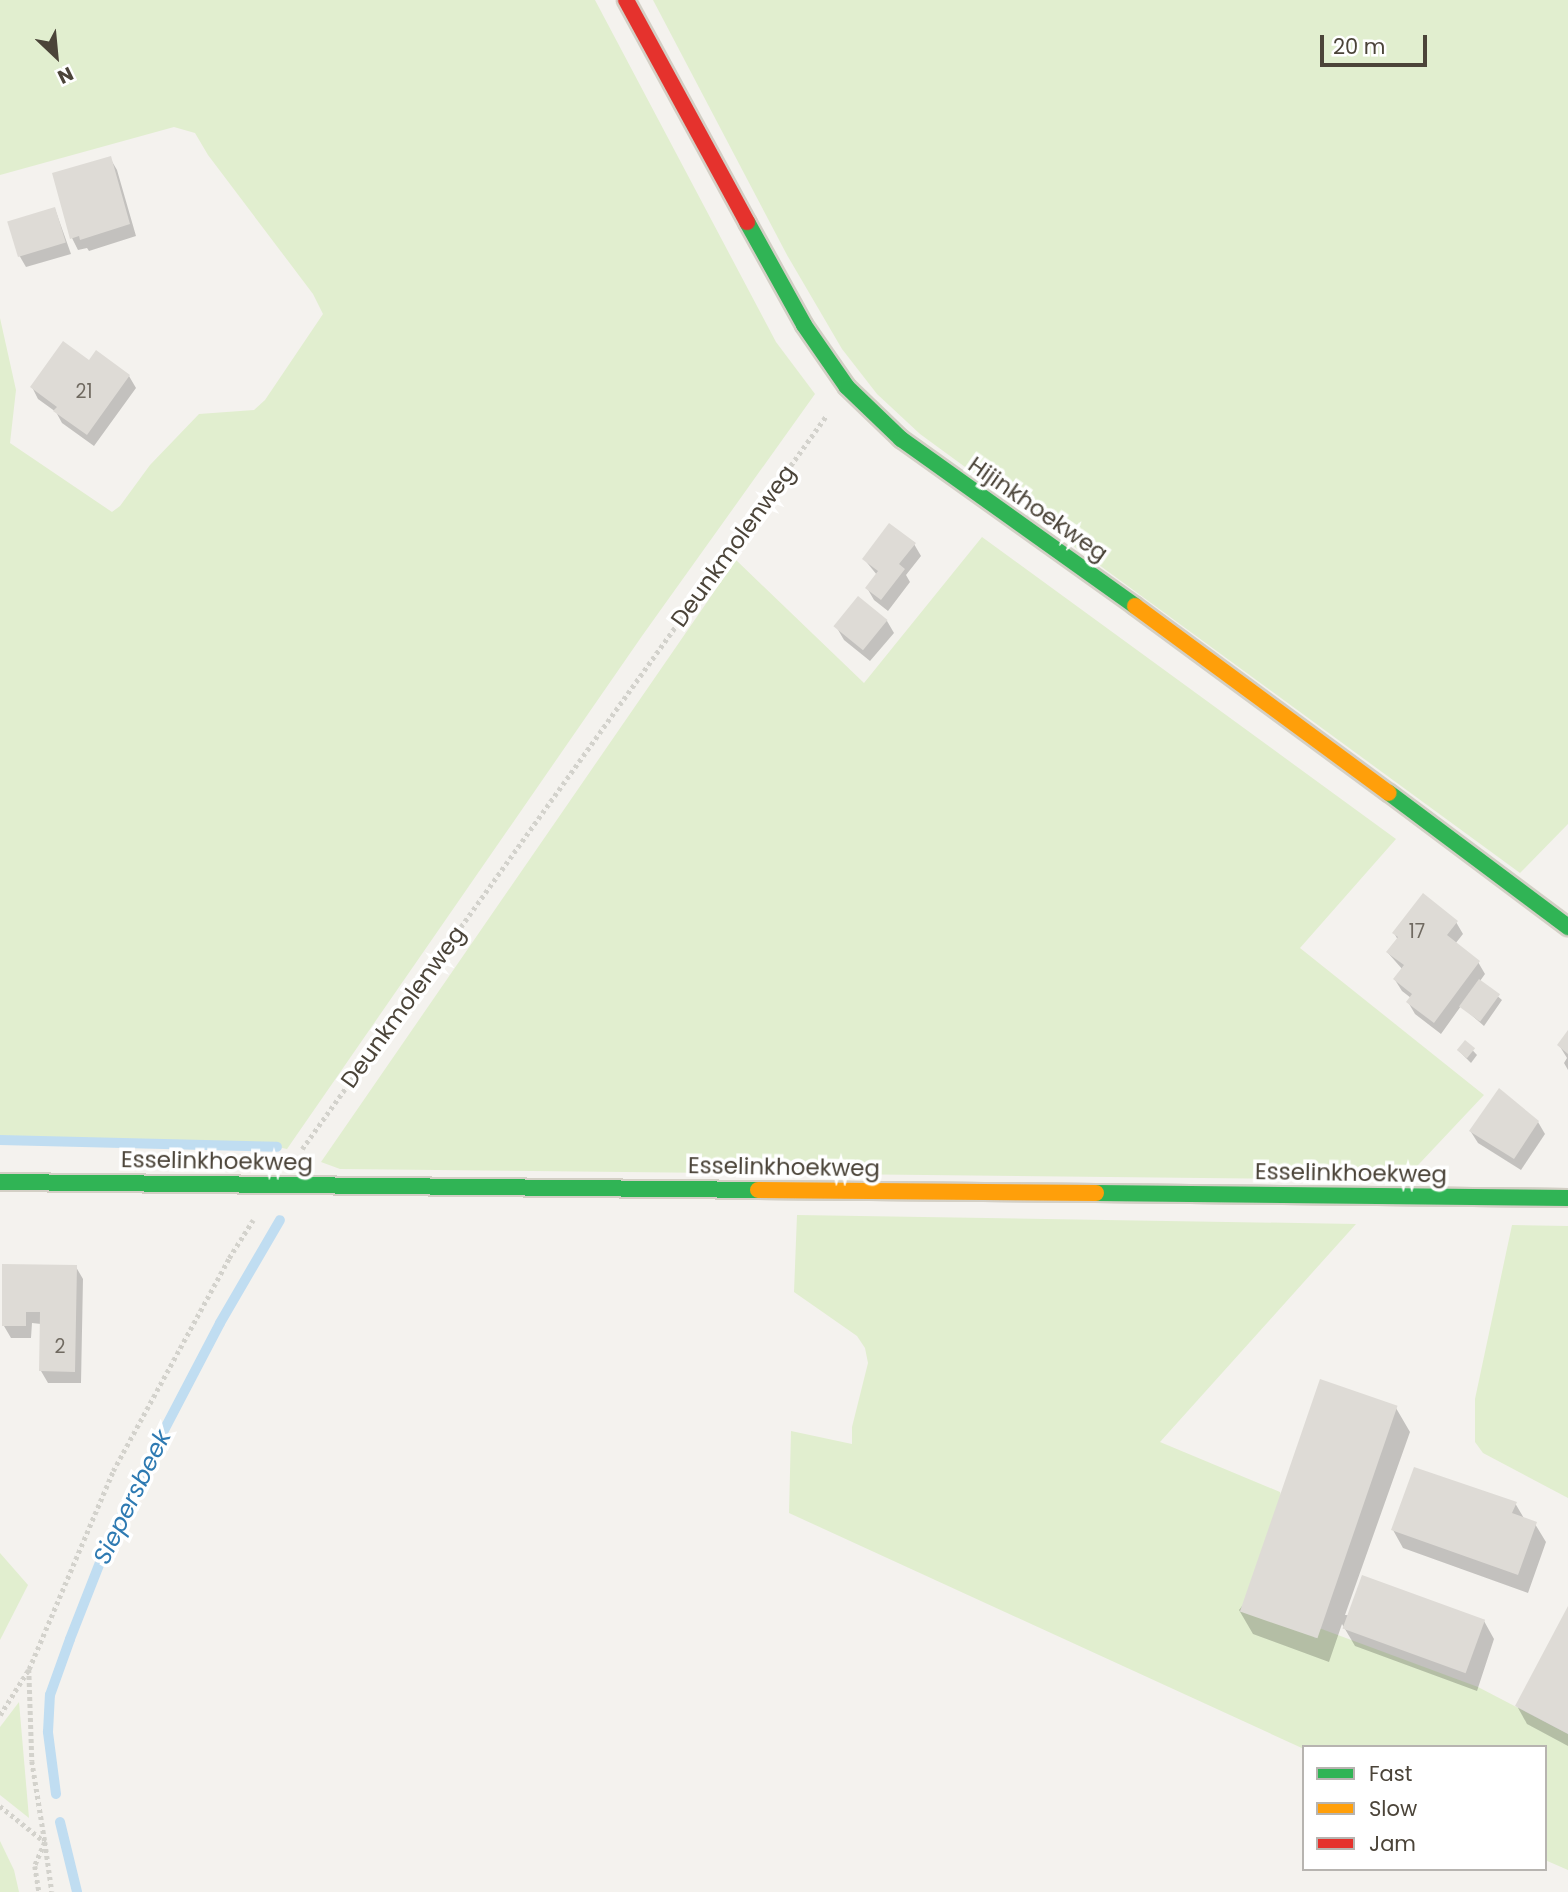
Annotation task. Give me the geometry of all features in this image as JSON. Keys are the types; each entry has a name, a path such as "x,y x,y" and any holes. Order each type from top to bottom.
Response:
{"street":[{"name":"Hijinkhoekweg","path":"626,0 804,325 847,387 901,439 1224,669 1568,926"},
{"name":"Esselinkhoekweg","path":"0,1182 1568,1198"}],"path":[{"name":"Deunkmolenweg","path":"0,1715 29,1669 113,1471 229,1258 277,1184 847,387"},
{"name":"Deunkmolenweg","path":"29,1669 32,1761 52,1892"},
{"path":"0,1807 45,1842 35,1866 39,1892"}],"green space":[{"path":"0,0 595,0 776,342 815,394 642,636 287,1149 259,1143 0,1139 0,318 16,390 10,443 112,512 120,506 150,465 199,414 254,410 265,400 323,314 313,294 208,155 195,133 174,127 0,175"},
{"path":"653,0 1568,0 1568,824 1520,873 920,434 877,394 842,349 787,255"},
{"path":"982,537 1396,839 1300,948 1484,1095 1404,1180 340,1169 321,1162 736,560 864,683"},
{"path":"797,1215 1356,1224 1160,1442 1280,1492 1315,1639 1319,1628 1478,1687 1568,1734 1568,1870 1547,1861 1547,1745 1302,1745 1302,1748 789,1513 791,1431 852,1444 852,1427 868,1363 865,1348 857,1336 794,1292"},
{"path":"1512,1225 1568,1226 1568,1498 1483,1453 1475,1442 1475,1399"},
{"path":"0,1553 28,1585 0,1640"},
{"path":"19,1702 29,1818 0,1795 0,1727"},
{"path":"0,1841 14,1870 19,1892 0,1892"}],"building":[{"path":"111,156 130,224 80,240 79,236 70,239 52,173"},
{"path":"55,207 66,242 18,257 7,222"},
{"path":"63,341 89,360 96,350 130,375 87,435 53,411 57,407 30,387"},
{"path":"889,523 916,543 899,564 905,569 881,600 865,588 878,571 862,559"},
{"path":"858,596 888,620 863,650 833,626"},
{"path":"1423,893 1458,921 1447,935 1480,961 1434,1023 1406,1002 1412,994 1393,979 1404,965 1386,952 1398,937 1392,933"},
{"path":"1479,979 1500,994 1480,1022 1459,1007"},
{"path":"1568,1030 1568,1054 1557,1045"},
{"path":"1465,1040 1475,1048 1467,1058 1457,1050"},
{"path":"1499,1088 1539,1121 1514,1159 1469,1131"},
{"path":"2,1264 77,1265 75,1372 39,1371 40,1312 26,1312 26,1326 2,1326"},
{"path":"1320,1379 1398,1406 1317,1638 1240,1612"},
{"path":"1414,1467 1517,1502 1512,1513 1537,1522 1518,1575 1391,1530"},
{"path":"1362,1575 1485,1620 1466,1673 1343,1629"},
{"path":"1568,1606 1568,1734 1515,1706"}],"waterway":[{"name":"Siepersbeek","path":"0,1140 277,1147"},
{"name":"Siepersbeek","path":"56,1794 48,1732 50,1695 70,1639 106,1547 161,1436 220,1323 280,1220"},
{"name":"Siepersbeek","path":"60,1822 77,1892"}],"traffic: fast":[{"path":"747,222 804,325 847,387 901,439 1135,606"},
{"path":"1389,793 1568,927"},
{"path":"0,1182 758,1190"},
{"path":"1096,1193 1568,1198"}],"traffic: slow":[{"path":"1135,606 1389,793"},
{"path":"758,1190 1096,1193"}],"traffic: jam":[{"path":"626,0 747,222"}]}
